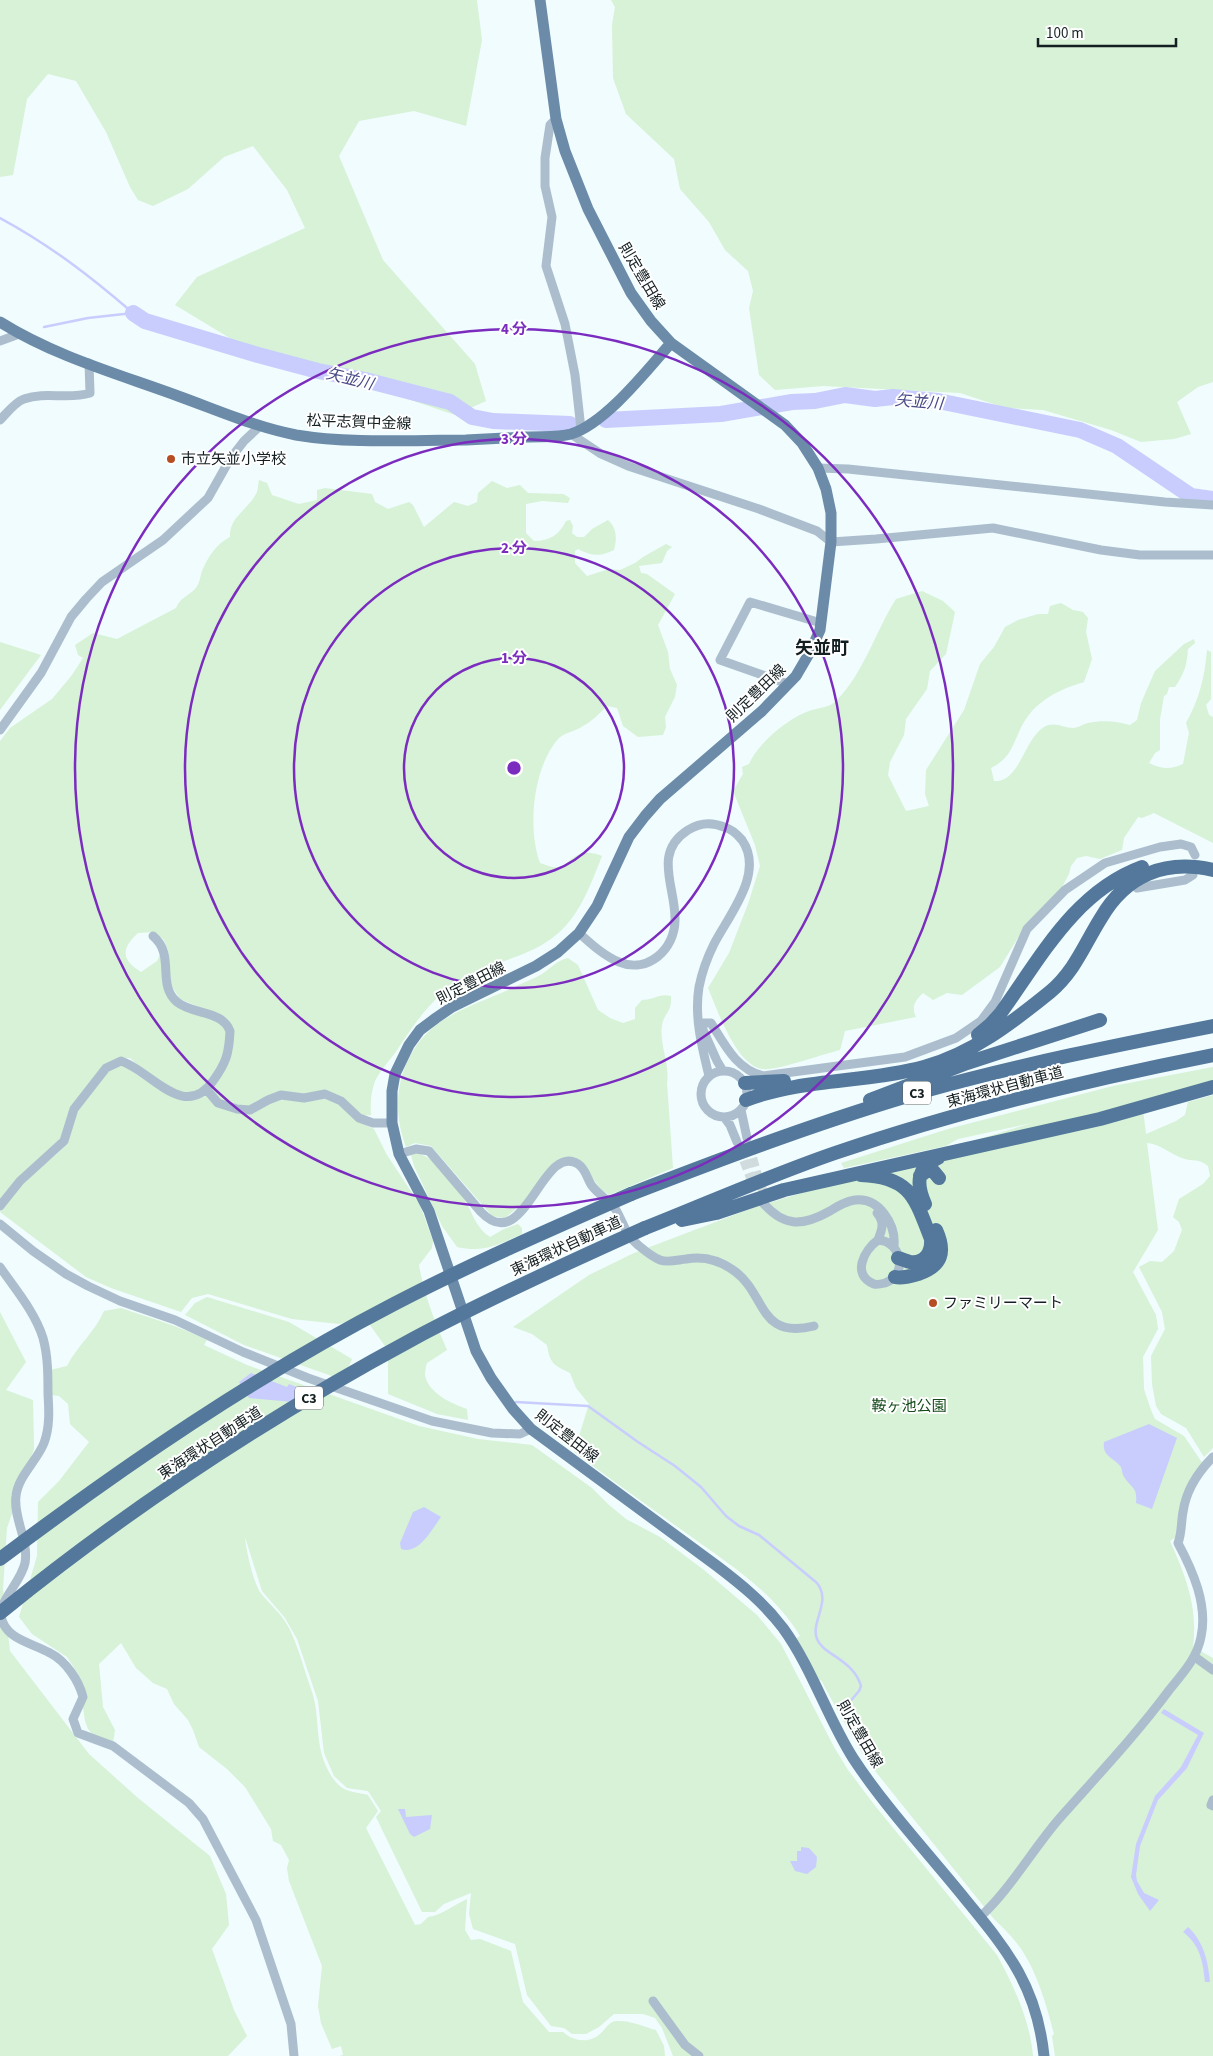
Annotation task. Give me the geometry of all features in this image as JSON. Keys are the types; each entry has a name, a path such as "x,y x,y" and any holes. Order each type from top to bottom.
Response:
{"highway":[{"path":"744,1083 787,1080 909,1062 930,1057 958,1046 990,1025 1065,923 1092,896 1139,869 1157,862 1182,861 1213,865"},
{"path":"744,1105 786,1089 908,1071 959,1054 991,1036 1059,984 1075,966 1109,906 1124,889 1158,869 1170,866 1213,870"},
{"path":"784,1136 888,1092 967,1063 1100,1020"},
{"name":"東海環状自動車道","path":"0,1559 76,1501 168,1439 313,1350 393,1304 471,1266 631,1194 784,1136 927,1090 1092,1049 1213,1026"},
{"name":"東海環状自動車道","path":"0,1613 98,1538 190,1474 336,1382 413,1339 486,1302 645,1228 775,1175 836,1152 872,1141 1053,1090 1151,1067 1213,1055"},
{"path":"645,1228 716,1213 784,1190 837,1177 1100,1120 1213,1087"},
{"path":"895,1277 901,1278 932,1268 940,1256 940,1240 919,1191 920,1176 928,1164 948,1153"},
{"path":"920,1176 928,1170 934,1172 939,1178"},
{"path":"837,1177 855,1174 874,1176 901,1185 912,1194 931,1239 932,1247 927,1256 922,1260 912,1262 896,1252"}],"main road":[{"name":"則定豊田線","path":"540,0 556,119 574,178 604,242 631,293 651,321 671,343 785,425 802,443 818,468 826,489 831,513 831,542 820,630 796,676 762,711 660,799 645,816 630,837 597,906 579,933 558,952 536,966 452,1007 420,1030 409,1044 395,1074 392,1091 392,1123 399,1154 429,1211 476,1351 496,1386 531,1429 717,1566 747,1589 771,1613 784,1629 801,1658 853,1758 874,1787 1006,1949 1023,1979 1039,2028 1044,2056"},
{"name":"松平志賀中金線","path":"0,322 19,334 55,351 260,426 296,435 334,440 485,440 554,437 576,432 610,409 640,379 671,343"}],"street":[{"path":"556,119 550,125 545,158 544,186 552,217 546,266 566,332 575,375 576,432 601,454 628,466 759,509 817,531 831,542 993,528 1101,550 1140,555 1213,555"},
{"path":"0,341 19,334"},
{"path":"0,420 22,399 38,396 77,398 90,393 89,363"},
{"path":"0,730 41,673 71,617 86,599 102,582 163,540 208,498 230,459 244,441 260,426"},
{"path":"818,468 848,469 1164,502 1213,505"},
{"path":"788,684 720,660 750,602 821,623"},
{"path":"579,933 619,962 643,964 655,959 664,952 674,933 674,906 667,864 675,842 681,834 698,825 719,825 728,828 738,835 746,846 750,858 747,882 706,961 699,989 700,1023 698,1034 709,1076"},
{"path":"700,1023 711,1023 722,1043 743,1068 763,1076 905,1057 932,1048 956,1038 981,1022 994,1002 1027,929 1064,890 1106,863 1160,847 1181,844 1191,847 1195,855"},
{"path":"1138,888 1185,880 1192,875"},
{"path":"0,1206 20,1181 64,1141 74,1109 106,1068 121,1061 130,1064 165,1090 182,1096 199,1095 207,1090 226,1060 230,1031 224,1022 187,1007 178,1002 171,994 168,985 164,949 153,936"},
{"path":"700,1023 716,1061 723,1071"},
{"path":"744,1105 730,1116 724,1117 711,1113 703,1102 702,1088 709,1076 723,1071 736,1074 744,1083 747,1089 744,1105 747,1138"},
{"path":"207,1090 218,1103 224,1106 250,1110 281,1095 304,1098 325,1094 341,1101 360,1118 373,1123 392,1123"},
{"path":"724,1117 730,1124 737,1142"},
{"path":"399,1154 416,1149 430,1151 489,1221 496,1223 509,1221 516,1216 553,1170 565,1162 572,1162 584,1169 592,1186 616,1209 630,1238 650,1254 660,1260 667,1261 689,1258 704,1258 716,1261 743,1278 756,1295 765,1314 778,1324 793,1329 814,1326"},
{"path":"765,1202 775,1215 784,1220 802,1222 856,1200 865,1201 880,1207 890,1224 900,1269 895,1277 879,1285 873,1284 863,1274 861,1262 864,1255 878,1240 882,1231 882,1221 874,1206"},
{"path":"0,1224 33,1251 66,1274 88,1286 120,1301 175,1320 243,1352 298,1374 432,1421 492,1433 520,1434 531,1429"},
{"path":"878,1240 884,1240 896,1252"},
{"path":"0,1267 34,1317 43,1338 47,1364 49,1414 43,1445 17,1490 16,1510 25,1546 25,1559 20,1578 2,1602 1,1618 10,1632 26,1643 57,1657 75,1677 83,1698 73,1719 78,1733 113,1746 196,1809 203,1819 256,1920 291,2024 294,2056"},
{"path":"980,1917 1059,1819 1151,1714 1195,1657 1201,1636 1202,1617 1198,1590 1190,1565 1178,1543 1181,1536 1185,1501 1189,1489 1213,1457"},
{"path":"1195,1657 1213,1670"},
{"path":"1213,1800 1211,1805 1213,1806"},
{"path":"653,2001 685,2044 699,2056"}],"green space":[{"path":"0,0 477,0 482,40 466,126 414,111 359,121 339,156 383,260 475,364 486,401 455,415 233,340 175,305 197,277 305,228 287,190 253,146 224,157 188,189 153,206 138,200 130,187 106,132 76,81 48,74 27,99 13,175 0,177"},
{"path":"611,0 1213,0 1213,382 1198,387 1177,402 1191,434 1174,439 1141,442 1111,430 1043,410 1006,408 960,393 823,386 775,390 759,375 749,308 753,291 748,271 725,250 709,222 680,189 674,159 626,114 613,78 612,25 615,7"},
{"path":"259,480 267,483 272,495 299,504 317,500 317,490 325,488 372,494 375,502 388,509 409,502 413,505 424,527 454,502 468,506 477,502 478,493 492,481 507,488 520,485 528,493 563,494 570,498 568,503 542,501 526,504 526,533 534,541 545,540 557,533 566,521 570,520 573,526 572,533 577,537 584,537 592,529 608,520 616,534 614,550 596,555 578,549 575,551 575,563 587,576 609,569 620,570 666,544 672,547 667,551 662,563 639,566 641,573 647,574 675,594 658,625 668,652 670,669 677,685 675,697 665,717 666,727 663,735 638,737 623,726 617,708 607,706 586,724 559,738 543,764 538,781 533,815 536,849 540,863 552,867 562,868 571,859 580,854 590,853 602,856 593,879 569,922 551,939 521,955 467,976 455,983 435,1000 418,1020 377,1077 372,1094 371,1115 360,1116 345,1101 320,1096 296,1095 250,1106 229,1104 220,1099 210,1089 230,1056 233,1039 228,1019 180,999 171,985 168,950 164,940 154,932 138,933 126,949 127,958 130,963 141,972 157,961 161,952 170,997 220,1022 226,1029 226,1053 205,1088 195,1093 181,1093 145,1072 130,1058 120,1058 105,1065 61,1140 0,1201 0,741 10,728 52,699 72,675 83,658 78,655 75,645 93,633 117,639 176,608 182,599 195,589 210,556 221,543 230,537 236,518 254,498"},
{"path":"922,591 943,601 955,612 946,654 930,671 927,689 906,719 904,735 890,762 888,775 906,811 929,806 925,794 926,770 964,710 980,664 994,647 1005,627 1018,620 1038,614 1048,614 1050,606 1061,603 1073,610 1083,612 1088,618 1086,632 1092,659 1084,682 1053,694 1033,710 1023,723 1010,752 991,768 994,781 1003,780 1010,776 1031,741 1037,733 1048,725 1073,728 1088,723 1104,721 1130,725 1137,720 1141,703 1155,671 1184,644 1194,639 1195,643 1188,649 1186,665 1181,678 1175,687 1169,687 1167,694 1164,696 1160,719 1160,750 1155,753 1149,763 1166,768 1183,764 1189,733 1186,723 1201,688 1207,650 1211,652 1211,699 1206,705 1209,715 1213,717 1213,843 1154,813 1142,818 1138,817 1124,838 1122,850 1100,859 1086,856 1077,858 1071,866 1061,889 1024,928 1000,967 962,995 947,993 933,1000 923,993 915,1004 916,1017 845,1031 840,1050 789,1065 762,1069 744,1058 736,1047 722,1022 708,988 729,953 760,866 755,845 733,791 743,774 742,767 749,764 759,748 775,732 803,713 831,705 846,690 862,665 896,599"},
{"path":"0,642 41,655 0,710"},
{"path":"568,958 578,965 598,1010 610,1018 623,1023 635,1019 635,1008 642,1000 663,995 671,996 670,1006 663,1021 661,1032 668,1076 673,1168 609,1195 600,1187 584,1165 575,1159 563,1158 525,1201 505,1218 492,1216 431,1146 415,1143 406,1147 398,1113 401,1079 406,1063 415,1048 425,1035 439,1023 466,1008 542,974 558,962"},
{"path":"122,1065 163,1092 192,1099 206,1095 238,1112 283,1097 333,1099 359,1122 374,1129 387,1155 420,1205 433,1241 432,1248 419,1265 427,1298 447,1350 427,1363 425,1375 431,1387 442,1397 467,1409 468,1420 437,1414 388,1394 388,1350 364,1317 339,1324 292,1319 208,1294 192,1298 181,1312 111,1288 86,1277 0,1212 27,1179 67,1143 77,1111 101,1079 111,1069"},
{"name":"鞍ヶ池公園","path":"1213,1067 1213,1082 1142,1101 1146,1134 1185,1115 1188,1102 1213,1095 1213,1448 1204,1457 1186,1428 1161,1414 1156,1406 1152,1384 1151,1356 1165,1329 1162,1312 1139,1267 1150,1261 1162,1262 1174,1251 1182,1230 1179,1222 1173,1217 1179,1199 1203,1184 1210,1176 1208,1166 1199,1161 1180,1157 1157,1145 1147,1143 1158,1230 1133,1272 1156,1315 1158,1329 1143,1357 1144,1389 1151,1410 1155,1419 1184,1436 1203,1464 1190,1484 1179,1535 1170,1541 1186,1580 1192,1605 1194,1619 1193,1647 1213,1658 1213,2056 1055,2056 1052,2036 1054,2034 1044,1998 1029,1961 1010,1935 994,1919 867,1761 821,1680 819,1681 795,1639 800,1636 789,1619 776,1604 746,1577 574,1452 589,1404 576,1388 570,1373 556,1366 551,1360 547,1345 532,1334 513,1327 589,1275 634,1253 755,1207 1032,1123 958,1139 946,1146 844,1168 841,1163 948,1129 1113,1086"},
{"path":"416,1153 431,1160 445,1173 462,1195 476,1221 486,1234 490,1237 518,1224 522,1228 522,1234 491,1247 467,1249 457,1247 442,1226 414,1166 411,1155"},
{"path":"207,1297 289,1322 352,1359 343,1380 244,1345 185,1315 195,1303"},
{"path":"121,1308 196,1335 207,1340 204,1345 247,1365 419,1426 478,1439 532,1445 592,1488 626,1519 660,1537 704,1570 757,1615 781,1644 834,1747 848,1770 997,1955 1025,2017 1033,2056 673,2056 662,2028 655,2018 643,2014 614,2014 599,2027 586,2034 572,2034 564,2028 551,2026 527,1995 515,1944 473,1929 469,1914 471,1893 444,1904 435,1912 422,1912 376,1817 381,1811 368,1791 347,1788 334,1776 324,1753 318,1701 297,1639 285,1618 262,1591 245,1537 250,1565 257,1587 286,1623 298,1650 314,1700 319,1743 326,1766 340,1786 344,1789 368,1795 378,1811 366,1828 415,1925 421,1924 428,1917 443,1912 467,1899 465,1930 471,1940 480,1939 511,1951 523,2002 549,2032 563,2032 577,2040 588,2040 598,2036 612,2022 632,2023 656,2030 664,2046 665,2056 339,2056 343,2055 341,2046 332,2049 321,2023 318,2006 322,1966 289,1881 287,1868 289,1860 281,1845 273,1841 271,1829 245,1787 227,1769 199,1747 188,1720 174,1704 167,1689 153,1683 136,1668 121,1643 99,1664 103,1707 115,1730 113,1743 93,1735 85,1721 78,1674 67,1657 32,1634 19,1617 37,1556 38,1502 59,1481 89,1442 70,1424 68,1404 59,1396 51,1395 50,1370 67,1366 96,1326 104,1311"},
{"path":"0,1312 26,1362 6,1390 33,1400 34,1449 7,1528 3,1589 10,1651 89,1754 138,1798 210,1856 226,1894 229,1925 212,1949 234,2010 247,2036 228,2056 0,2056"}],"water":[{"path":"251,1373 287,1387 289,1384 307,1391 304,1403 249,1398 239,1382"},
{"path":"1149,1424 1177,1438 1152,1509 1136,1503 1135,1490 1123,1475 1121,1467 1107,1454 1104,1447 1104,1442"},
{"path":"424,1507 441,1517 419,1545 408,1550 401,1549 400,1543 413,1512"},
{"path":"1164,1709 1204,1733 1187,1768 1158,1800 1140,1846 1136,1875 1137,1881 1144,1893 1159,1900 1150,1911 1138,1894 1131,1877 1136,1844 1155,1796 1181,1767 1198,1735 1161,1713"},
{"path":"398,1809 405,1809 406,1817 432,1815 430,1829 414,1837 410,1834"},
{"path":"801,1847 809,1848 817,1857 816,1867 807,1874 795,1871 790,1861 797,1861 797,1851 801,1851"},
{"path":"1188,1927 1198,1939 1204,1952 1210,1982 1205,1982 1202,1960 1197,1948 1183,1932"}],"waterway":[{"path":"0,218 36,239 69,262 133,313"},
{"path":"44,327 88,318 133,313"},
{"name":"矢並川","path":"133,313 145,321 258,355 450,402 472,417 493,421 570,424"},
{"name":"矢並川","path":"606,420 721,414 845,395 875,399 893,397 938,401 1080,430 1117,446 1191,496 1213,499"},
{"path":"516,1402 588,1406 675,1466 701,1487 726,1516 739,1526 759,1535 817,1583 822,1597 822,1605 816,1626 817,1639 820,1645 852,1670 861,1686 842,1711"}],"tunnel":[{"path":"749,1145 760,1184 767,1199"},
{"path":"739,1148 754,1187"}],"place":[{"name":"市立矢並小学校","path":"171,459"},
{"name":"ファミリーマート","path":"933,1303"}],"district":[{"name":"矢並町","path":"822,648"}]}
